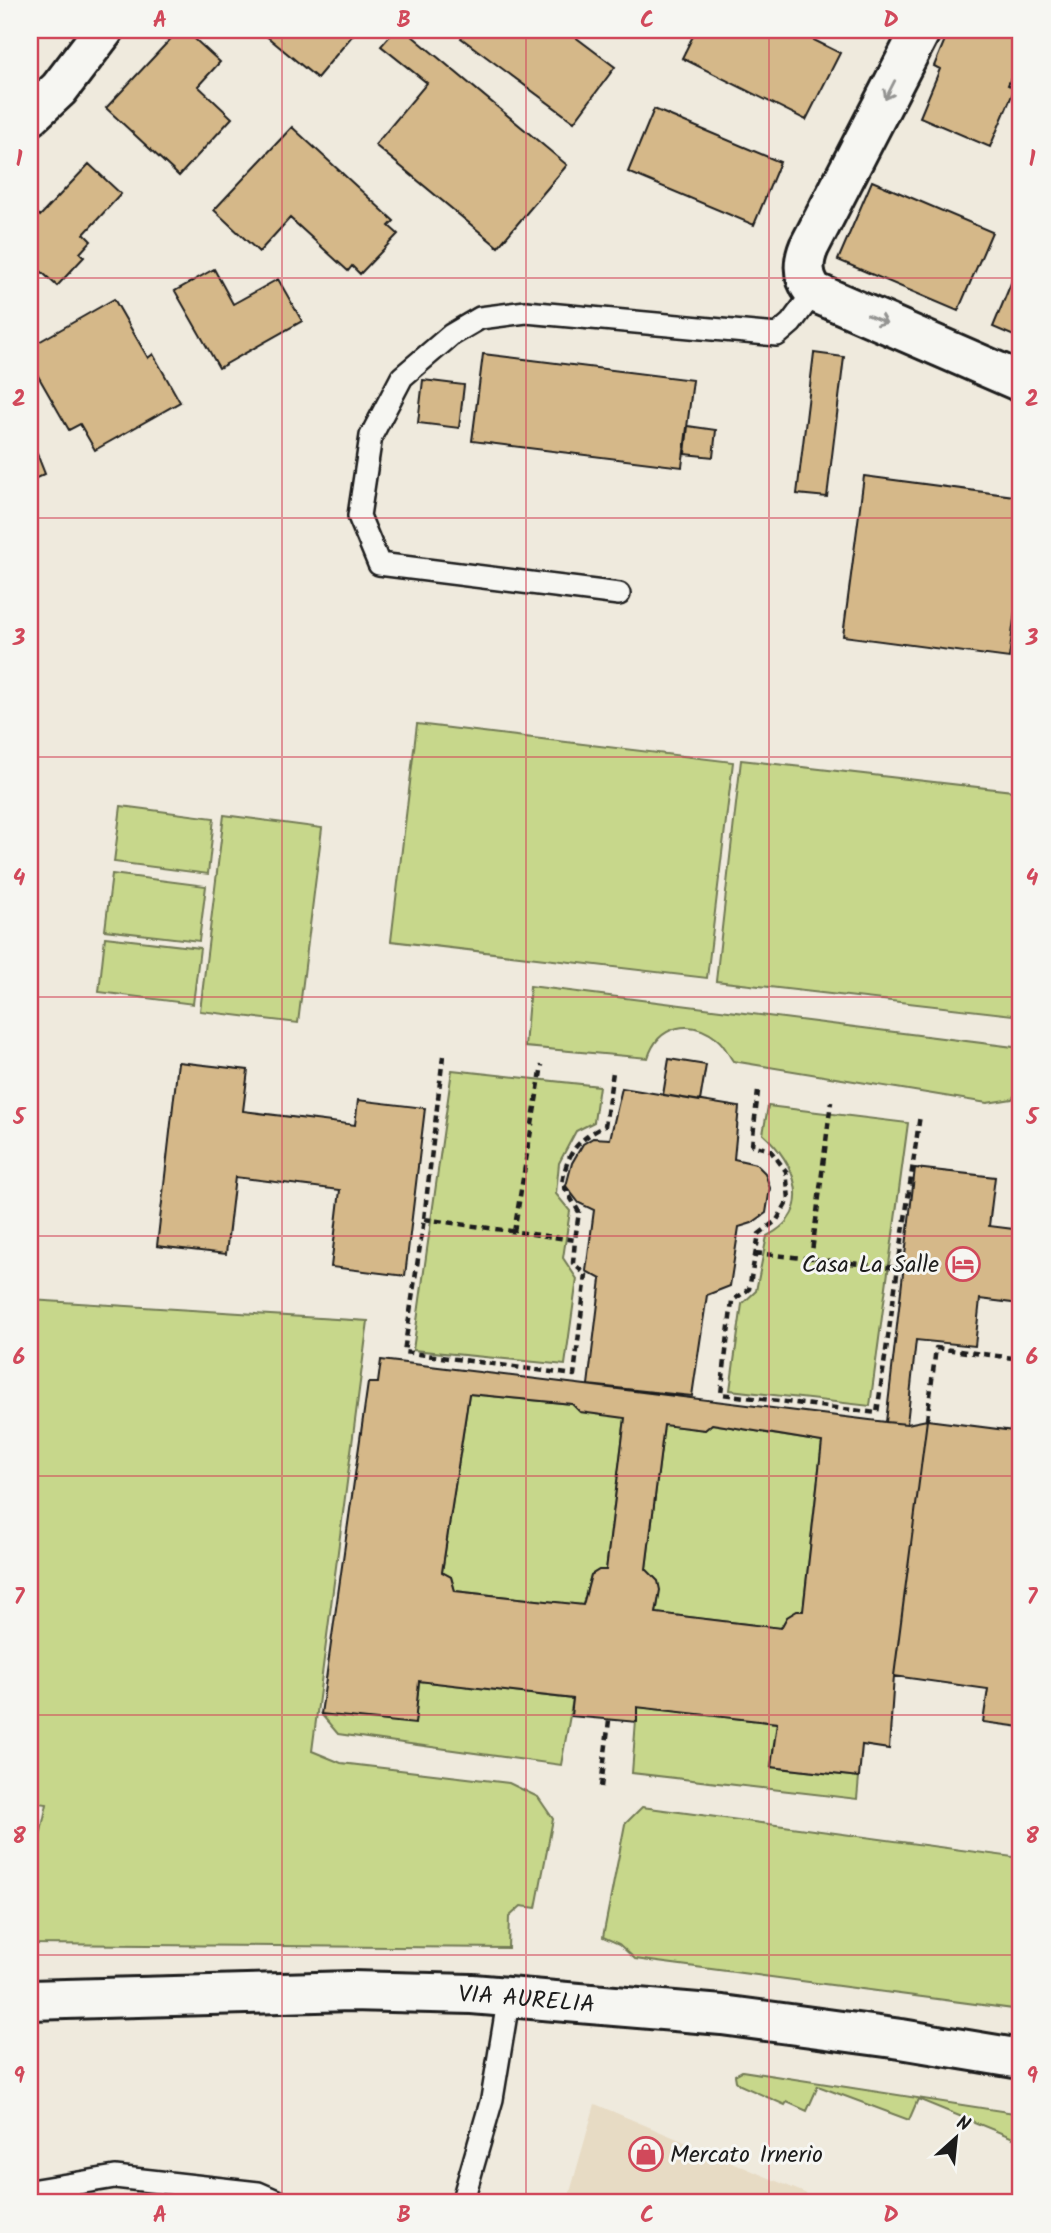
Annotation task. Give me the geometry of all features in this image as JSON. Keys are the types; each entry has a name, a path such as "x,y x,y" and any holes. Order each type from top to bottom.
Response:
{"main road":[{"path":"30,116 59,89 104,30"},
{"path":"921,30 809,247 804,275 814,292 1021,382"},
{"name":"VIA AURELIA","path":"30,2000 351,1991 509,1996 787,2023 1021,2059"}],"lane":[{"path":"619,594 379,564 359,516 371,436 402,377 451,335 480,318 526,312 777,335 791,323 814,292"},
{"path":"462,2203 492,2099 509,1996"},
{"path":"30,2191 115,2177 258,2193 281,2203"}],"path":[{"path":"443,1056 424,1219 404,1352 574,1375 586,1275 573,1263 579,1213 562,1183 565,1166 576,1144 605,1126 613,1072"},
{"path":"514,1231 542,1065"},
{"path":"758,1091 752,1144 770,1150 786,1171 789,1199 778,1220 759,1234 749,1289 732,1301 721,1394 877,1413 919,1115"},
{"path":"811,1260 831,1102"},
{"path":"424,1219 575,1240"},
{"path":"755,1253 898,1268"},
{"path":"927,1420 936,1348 1021,1359"},
{"path":"601,1787 609,1720"}],"shaded area":[{"name":"Mercato Irnerio","path":"595,2104 828,2203 567,2203"}],"green space":[{"path":"417,724 733,762 707,978 391,941"},
{"path":"741,760 1021,792 1021,1016 716,981"},
{"path":"121,806 214,818 208,874 114,862"},
{"path":"224,815 322,828 298,1023 200,1011"},
{"path":"112,874 206,886 199,941 105,930"},
{"path":"105,937 200,948 193,1004 99,992"},
{"path":"530,986 1021,1048 1021,1088 1012,1099 987,1103 733,1061 717,1039 697,1028 686,1027 676,1028 659,1038 648,1058 525,1047"},
{"path":"452,1070 599,1086 594,1122 576,1131 559,1163 556,1194 570,1211 563,1258 577,1279 565,1365 413,1350"},
{"path":"768,1106 908,1123 870,1406 730,1390 742,1304 756,1291 767,1236 782,1226 792,1214 796,1201 791,1172 784,1158 763,1134"},
{"path":"30,1300 368,1321 312,1751 341,1763 509,1783 538,1797 553,1819 536,1908 521,1906 509,1917 508,1948 30,1944 30,1869 33,1868 47,1804 30,1802"},
{"path":"469,1394 572,1404 625,1418 606,1570 599,1570 591,1575 583,1605 455,1591 451,1577 442,1572"},
{"path":"712,1424 822,1442 803,1611 789,1616 781,1628 656,1613 658,1584 646,1569 664,1425 705,1430"},
{"path":"419,1681 573,1699 561,1765 338,1734 321,1714 415,1723"},
{"path":"637,1707 777,1723 771,1767 859,1777 857,1799 632,1773"},
{"path":"642,1807 1021,1858 1021,2010 635,1959 619,1944 603,1937 625,1824"},
{"path":"742,2071 1021,2114 1021,2131 1018,2140 918,2099 909,2120 818,2086 807,2111 787,2102 785,2105 740,2085 735,2075"}],"building":[{"path":"179,30 185,30 220,62 198,86 232,118 179,176 106,108"},
{"path":"259,30 357,30 317,78"},
{"path":"395,30 405,30 567,165 498,247 375,145 427,83 381,46"},
{"path":"467,30 566,30 615,67 574,122 461,38"},
{"path":"696,30 794,30 840,53 806,120 682,58"},
{"path":"949,30 1021,30 1021,54 1008,85 1015,88 990,147 920,117 940,69 934,66"},
{"path":"654,109 780,162 754,225 628,172"},
{"path":"292,127 394,221 389,226 398,234 360,274 352,266 348,271 290,218 259,252 214,210"},
{"path":"89,164 121,194 84,234 91,241 80,253 84,257 57,286 30,261 30,206 40,216"},
{"path":"872,181 992,232 958,311 838,260"},
{"path":"1021,259 1021,339 993,327"},
{"path":"214,269 233,304 278,279 302,321 219,368 175,291"},
{"path":"114,299 148,358 153,354 180,402 95,450 80,424 69,430 30,362 30,347"},
{"path":"814,353 844,357 827,497 797,494"},
{"path":"483,354 693,380 682,467 472,441"},
{"path":"423,380 464,385 459,428 418,423"},
{"path":"688,426 716,430 713,457 685,454"},
{"path":"30,436 45,474 30,481"},
{"path":"864,476 1021,497 1021,565 1009,658 843,636"},
{"path":"669,1059 706,1065 700,1101 663,1095"},
{"path":"178,1062 248,1070 243,1111 355,1125 358,1100 425,1108 405,1276 331,1267 340,1190 235,1177 226,1254 157,1246"},
{"path":"622,1088 739,1107 734,1159 756,1164 765,1173 770,1188 766,1213 752,1223 739,1227 730,1286 707,1295 692,1396 588,1385 601,1279 586,1271 594,1210 579,1203 566,1186 572,1163 583,1144 593,1138 610,1139"},
{"name":"Casa La Salle","path":"915,1168 995,1177 989,1226 1021,1230 1021,1304 980,1299 975,1346 916,1340 907,1424 886,1422"},
{"path":"381,1360 886,1422 907,1424 927,1420 894,1676 889,1749 862,1745 859,1777 771,1767 777,1723 637,1707 637,1722 571,1716 573,1699 419,1681 415,1724 321,1714 368,1383 378,1383","holes":["469,1394 572,1404 580,1412 625,1418 606,1570 599,1570 591,1575 583,1605 455,1591 451,1577 442,1572","712,1424 822,1442 803,1611 797,1611 787,1617 781,1628 656,1613 660,1590 658,1581 646,1569 664,1425 705,1430"]},
{"path":"927,1420 1021,1432 1021,1727 983,1722 988,1689 894,1676"}],"place":[{"name":"Casa La Salle","path":"963,1264"},
{"name":"Mercato Irnerio","path":"646,2154"}]}
